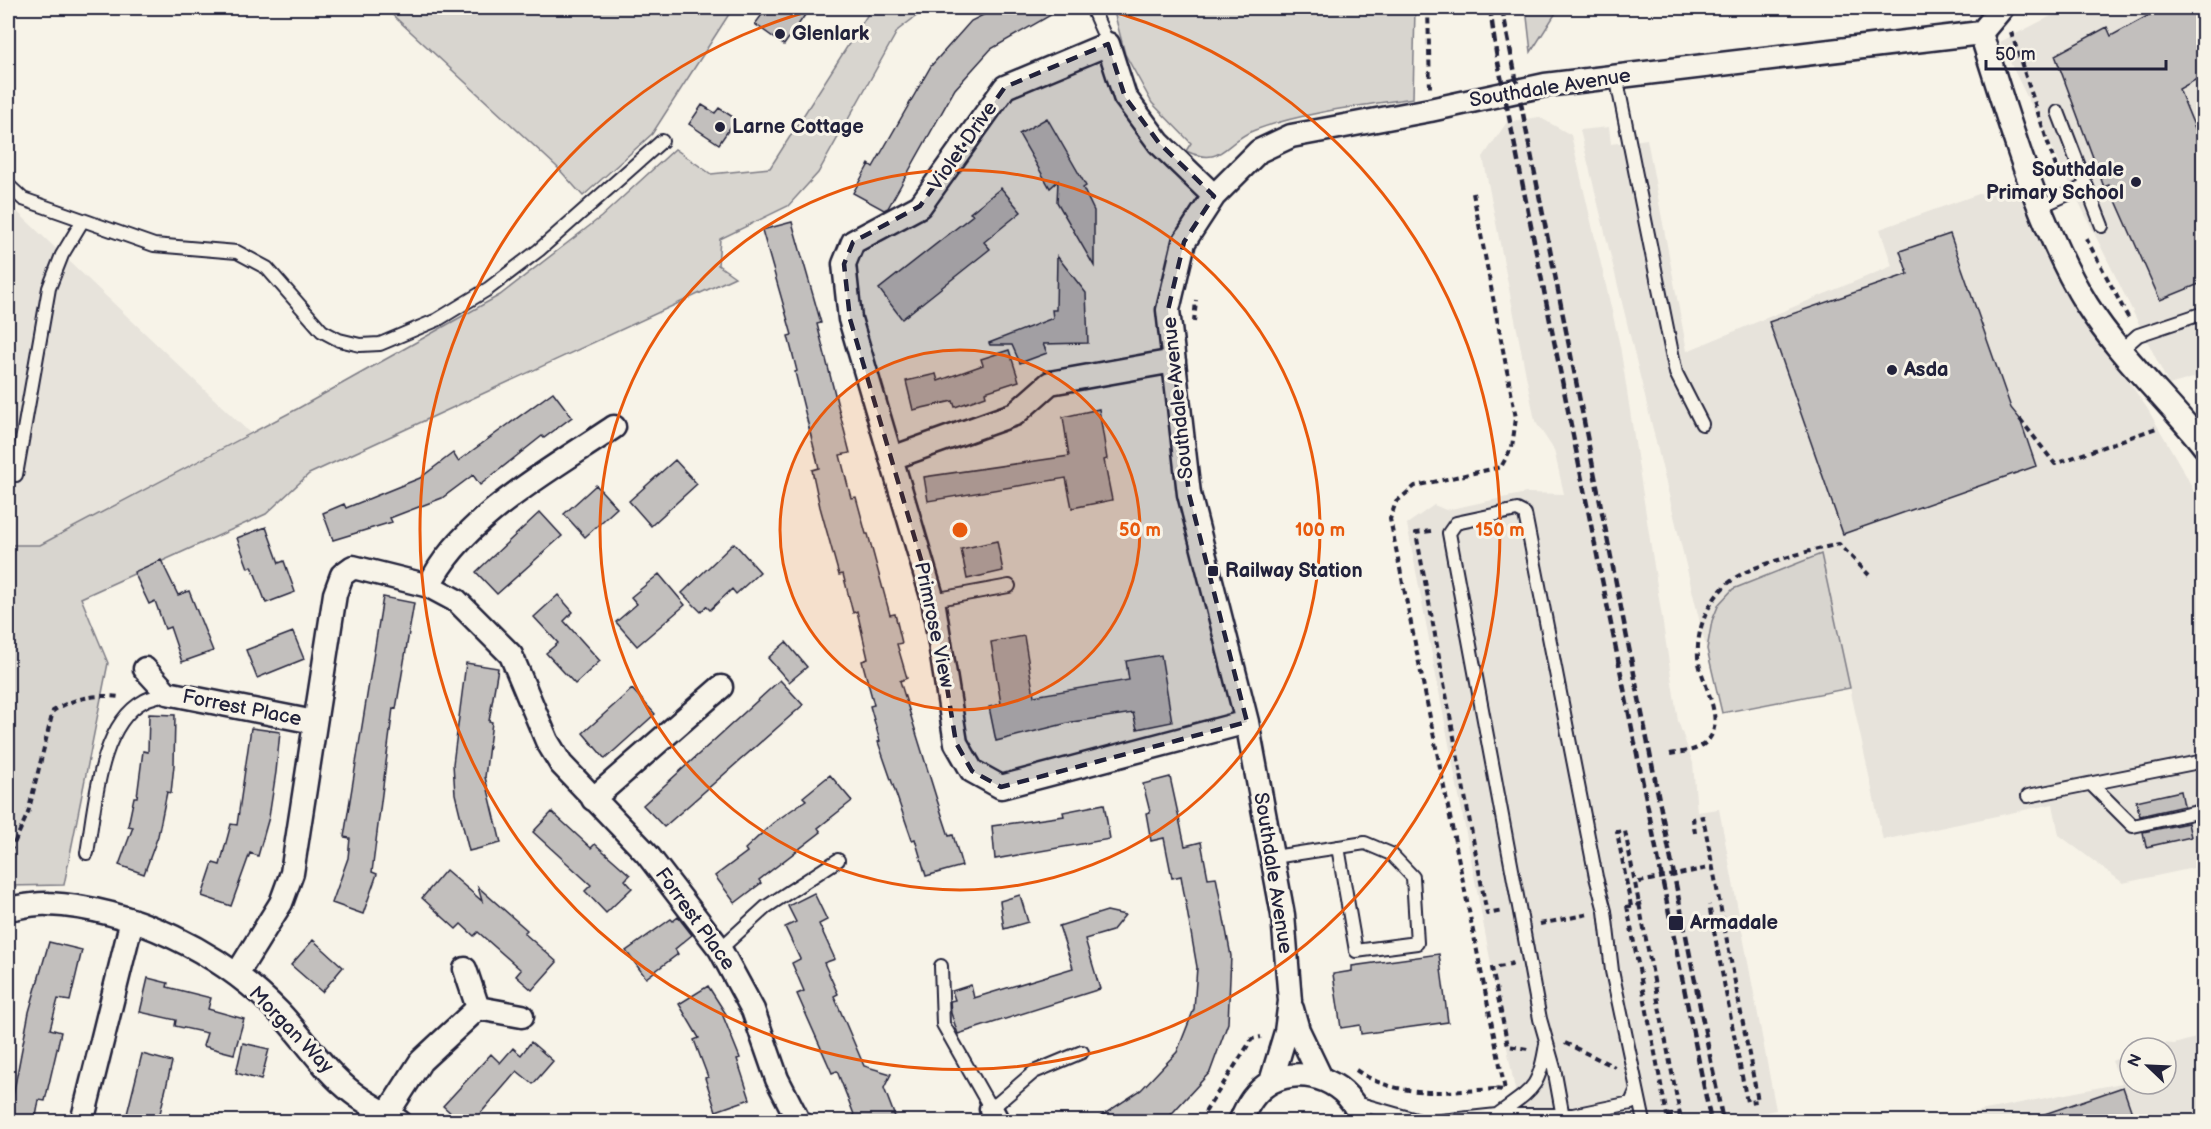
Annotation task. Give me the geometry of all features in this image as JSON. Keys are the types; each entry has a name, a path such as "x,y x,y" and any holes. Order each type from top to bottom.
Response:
{"street":[{"path":"2002,8 1982,33 2016,142 2070,275 2088,306 2120,351 2204,446"},
{"name":"Southdale Avenue","path":"1321,1078 1298,1030 1290,1001 1283,915 1247,722 1188,494 1168,310 1184,242 1214,196 1259,151 1292,136 1545,85 1982,33"},
{"path":"1108,44 1125,97 1159,143 1214,196"},
{"name":"Violet Drive","path":"892,458 850,319 844,264 853,242 920,206 1005,87 1108,44"},
{"path":"892,458 1015,414 1050,383 1174,361"},
{"path":"429,586 450,550 475,527 519,492 614,427"},
{"name":"Primrose View","path":"892,458 933,600 956,743 972,771 1001,787 1247,722"},
{"name":"Forrest Place","path":"237,974 281,903 292,873 335,594 342,575 353,567 429,586 469,610 512,655 547,741 561,764 593,800 648,854 720,948 753,1010 777,1079 799,1122"},
{"name":"Forrest Place","path":"145,669 167,693 314,722"},
{"path":"593,800 721,687"},
{"name":"Morgan Way","path":"8,909 46,903 92,909 132,920 199,950 237,974 279,1011 352,1093 393,1118"},
{"path":"82,1122 132,920"},
{"path":"465,969 478,1008"},
{"name":"Southdale Avenue","path":"1271,1082 1286,1032 1290,1001"},
{"path":"478,1008 522,1016"},
{"path":"393,1118 421,1061 478,1008"},
{"path":"1240,1122 1257,1092 1271,1082 1296,1076 1321,1078 1338,1087 1357,1112"}],"lane":[{"path":"1092,8 1108,44"},
{"path":"1616,76 1676,373 1702,424"},
{"path":"2058,112 2102,226"},
{"path":"8,185 22,199 154,245 237,252 267,268 322,332 339,340 360,345 380,344 437,320 488,289 539,250 662,141"},
{"path":"2041,206 2086,186"},
{"path":"8,474 16,475 49,288 62,255 83,220"},
{"path":"2120,351 2138,335 2204,313"},
{"path":"1570,1118 1538,1009 1449,533 1456,523 1517,510 1525,514 1596,877 1605,911 1611,963 1644,1122"},
{"path":"933,600 1009,586"},
{"path":"87,853 105,750 117,730 143,701 167,693"},
{"path":"2028,796 2204,761"},
{"path":"2091,784 2133,826 2202,811 2204,807"},
{"path":"1274,857 1365,843 1391,854 1413,877 1417,943 1356,951 1338,848"},
{"path":"720,948 766,907 838,860"},
{"path":"941,966 944,1024 994,1115 1034,1072 1082,1052"},
{"path":"1497,1115 1529,1093 1541,1075 1546,1042"},
{"path":"1432,1122 1497,1115 1570,1118 1631,1103 1637,1089"},
{"path":"1357,1112 1423,1122"}],"path":[{"path":"1428,8 1430,110"},
{"path":"1194,325 1196,291"},
{"path":"2020,419 2055,464 2182,419"},
{"path":"1453,528 1416,533 1487,914 1505,911 1507,931 1605,911"},
{"path":"1671,754 1699,748 1711,735 1715,714 1698,658 1701,623 1716,594 1736,577 1839,544 1869,575"},
{"path":"8,852 28,813 53,711 67,702 102,695 143,701"},
{"path":"1695,833 1693,819 1703,817 1758,1101 1747,1102 1709,905"},
{"path":"1625,831 1635,883 1680,1114 1667,1116 1617,832 1625,831"},
{"path":"1635,883 1713,867"},
{"path":"1509,953 1511,965 1492,968 1508,1046 1527,1047 1558,1040 1622,1070 1658,1068"},
{"path":"1196,1122 1203,1119 1252,1039 1286,1032"},
{"path":"1527,1047 1530,1054"},
{"path":"1348,1064 1367,1078 1402,1091 1433,1093 1494,1089 1497,1115"},
{"path":"1505,1090 1513,1088"}],"highlighted area":[{"path":"1108,44 1125,97 1159,143 1214,196 1184,242 1168,310 1189,494 1247,722 1001,787 972,771 956,743 933,600 850,319 844,264 853,242 920,206 1005,87"}],"shaded area":[{"path":"385,8 733,8 652,134 583,196 557,167"},
{"path":"858,8 927,8 898,30 818,173 788,206 720,239 718,265 735,277 309,474 266,514 81,598 108,663 64,885 8,886 8,545 40,545 297,409 500,295 601,217 675,149 711,174 770,168 868,14"},
{"path":"1113,8 1415,8 1413,98 1333,110 1274,124 1245,135 1216,155 1199,155 1186,151 1191,143 1152,103 1125,54"},
{"path":"1526,8 1559,8 1531,52"},
{"name":"Southdale Primary School","path":"2067,8 2203,8 2203,375 2169,385 2000,42"},
{"path":"1539,117 1571,135 1620,346 1678,721 1693,763 1697,812 1719,809 1776,1110 1751,1115 1752,1122 1521,1121 1407,524 1434,505 1446,510 1526,493 1564,494 1554,450 1535,421 1483,157 1507,122"},
{"path":"1609,127 1611,144 1647,139 1687,351 1892,266 1880,229 2021,179 2061,284 2147,408 2187,477 2203,512 2203,866 2123,883 2059,835 2053,804 1883,840 1850,688 1722,713 1580,130"},
{"path":"8,203 250,433 40,545 8,545"},
{"path":"1821,554 1850,688 1722,713 1707,649 1712,621 1719,604 1733,589"},
{"path":"2203,1036 2203,1121 1924,1122 2118,1084 2118,1096 2178,1096 2178,1043"},
{"path":"2118,1058 2118,1074 2112,1061"}],"building":[{"name":"Glenlark","path":"767,8 810,8 784,45 755,24"},
{"path":"997,8 1063,8 991,49 955,89 888,208 884,210 853,193 869,164 873,167 931,66 971,21"},
{"path":"2162,8 2204,8 2204,75 2179,89 2204,150 2204,282 2160,300 2109,185 2104,187 2055,55 2107,27 2111,36"},
{"name":"Larne Cottage","path":"702,105 715,113 719,108 736,119 719,144 689,124"},
{"path":"1047,118 1086,186 1083,188 1094,211 1094,266 1057,202 1058,181 1050,188 1019,134"},
{"path":"1001,188 1021,212 984,242 990,249 902,319 879,289 973,215 970,213"},
{"path":"792,222 821,323 817,324 850,453 840,455 851,498 856,497 890,615 895,614 902,643 897,644 907,678 900,681 949,836 953,835 962,866 926,876 915,839 912,840 878,742 880,741 870,706 874,705 862,661 868,659 857,611 853,613 843,574 839,575 820,507 812,470 819,468 795,372 797,371 788,336 792,335 762,230"},
{"name":"Asda","path":"1950,234 2011,408 2020,419 2036,466 1843,534 1769,322 1908,274 1900,251"},
{"path":"1057,256 1086,293 1088,343 1043,344 1047,353 1020,363 1012,345 990,345 989,343 1053,318 1052,310 1056,310"},
{"path":"1009,350 1019,381 985,392 986,396 955,407 953,401 913,410 906,381 936,374 938,381 983,365 981,359"},
{"path":"553,392 572,417 544,438 542,436 480,485 473,475 442,498 390,518 392,522 333,540 323,513 344,504 346,508 420,478 453,453 458,461"},
{"path":"1099,409 1107,459 1104,460 1112,500 1072,508 1066,478 928,501 924,477 1069,456 1063,417"},
{"path":"675,460 697,484 651,526 629,501"},
{"path":"596,485 617,508 585,537 564,514"},
{"path":"540,512 562,536 497,594 476,572"},
{"path":"266,527 279,563 284,561 295,592 266,603 252,566 248,568 237,538"},
{"path":"997,541 1003,571 967,579 961,549"},
{"path":"734,543 760,572 736,594 732,589 710,610 706,606 701,612 682,593"},
{"path":"161,560 178,595 189,591 213,651 182,662 170,627 165,629 155,601 149,604 134,572"},
{"path":"659,574 685,605 637,646 616,622 637,604 631,597"},
{"path":"558,595 573,612 564,621 600,661 575,684 546,653 558,643 534,617"},
{"path":"383,597 414,603 396,709 393,708 372,872 377,874 363,914 332,903 348,858 350,838 344,837"},
{"path":"293,632 304,659 257,678 246,650"},
{"path":"1024,636 1034,696 1129,680 1126,661 1161,655 1172,722 1137,729 1133,713 1072,722 996,741 989,707 1001,704 991,642"},
{"path":"786,642 807,667 789,682 768,658"},
{"path":"466,663 498,668 489,721 492,722 485,777 501,843 469,851 455,794 453,764"},
{"path":"780,680 803,705 664,827 643,805"},
{"path":"632,689 655,714 605,759 583,733"},
{"path":"149,714 175,715 174,765 171,793 167,792 158,836 144,874 119,865 133,827 128,826 134,797 137,797 143,751 148,752"},
{"path":"251,728 280,732 276,772 269,817 258,856 250,853 231,906 202,896 213,863 220,865 231,824 237,825"},
{"path":"830,775 852,801 818,828 821,832 759,880 761,883 735,903 715,876 747,852 745,849 773,823 806,800 803,797"},
{"path":"1170,777 1185,846 1201,842 1208,878 1216,877 1231,956 1228,1023 1210,1072 1164,1122 1092,1122 1141,1090 1177,1052 1194,1009 1197,967 1181,876 1172,878 1164,838 1151,841 1146,813 1150,812 1143,784"},
{"path":"2181,791 2184,806 2140,816 2136,801"},
{"path":"1104,804 1110,839 995,859 992,826 1064,816 1063,812"},
{"path":"552,812 591,848 595,844 630,875 625,880 632,888 606,913 585,891 591,885 533,832"},
{"path":"2188,823 2191,837 2146,847 2143,832"},
{"path":"446,870 482,901 478,887 527,930 524,933 557,962 532,990 516,976 521,970 478,932 474,936 461,924 456,929 422,898"},
{"path":"814,893 827,920 819,924 835,959 824,963 838,994 834,996 864,1066 891,1074 884,1088 897,1122 857,1122 837,1071 832,1073 797,994 804,991 792,963 800,959 785,927 796,922 788,906"},
{"path":"1020,895 1028,922 1004,929 1000,901"},
{"path":"1107,911 1125,915 1112,931 1085,939 1100,989 958,1034 951,1013 950,1001 955,1000 952,991 971,985 974,998 1073,968 1059,926"},
{"path":"678,917 692,935 675,949 678,954 646,978 626,951 671,919 673,921"},
{"path":"313,940 343,967 322,992 291,965"},
{"path":"49,942 82,950 70,1001 58,999 50,1029 61,1032 45,1101 39,1100 35,1122 8,1122 29,1012"},
{"path":"1439,954 1448,1022 1361,1034 1360,1025 1341,1028 1333,974 1352,971 1352,966"},
{"path":"148,978 168,983 167,987 211,998 208,1009 244,1019 234,1054 203,1046 207,1033 175,1026 176,1020 140,1012"},
{"path":"708,986 726,1014 723,1016 740,1058 737,1059 750,1099 716,1111 705,1078 708,1077 694,1040 699,1038 679,1004"},
{"path":"531,1042 553,1061 533,1084 517,1071 473,1122 461,1122 443,1106 491,1054 500,1063 513,1048 521,1055"},
{"path":"243,1043 269,1049 261,1080 236,1073"},
{"path":"142,1054 172,1062 158,1122 125,1122"},
{"path":"2118,1089 2118,1096 2126,1096 2132,1113 2109,1122 2034,1122 2033,1118"}],"railway":[{"path":"1490,8 1496,52 1711,1122"},
{"path":"1502,8 1723,1122"}],"place":[{"name":"Glenlark","path":"780,34"},
{"name":"Larne Cottage","path":"720,127"},
{"name":"Southdale Primary School","path":"2136,182"},
{"name":"Asda","path":"1892,370"},
{"name":"Railway Station","path":"1213,571"},
{"name":"Armadale","path":"1676,923"}]}
